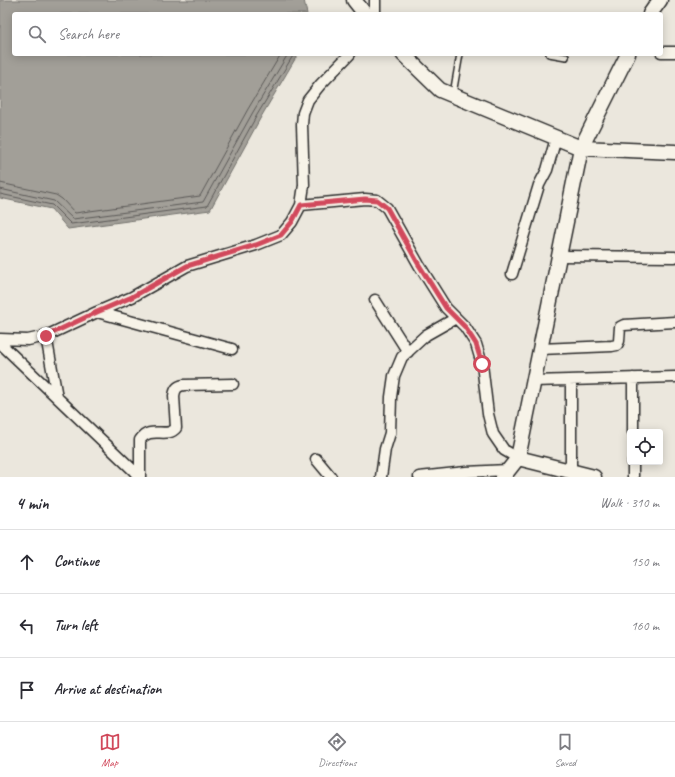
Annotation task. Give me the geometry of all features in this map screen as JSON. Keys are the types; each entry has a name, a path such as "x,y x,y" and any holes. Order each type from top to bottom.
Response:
{"street":[{"path":"354,0 363,12"},
{"path":"374,0 375,12"},
{"path":"651,12 660,0"},
{"path":"663,52 675,52"},
{"path":"0,339 28,340 46,336 132,297 187,266 256,245 281,235 292,222 301,205 304,185 303,113 308,100 320,85 348,56"},
{"path":"405,56 440,90 581,148 675,152"},
{"path":"418,477 466,472 506,474 518,458 581,148 627,56"},
{"path":"512,274 539,185 547,170 556,138"},
{"path":"301,205 365,199 377,200 387,208 446,308 465,327 476,344 482,364 488,414 493,434 504,450 518,458 594,477"},
{"path":"559,256 675,257"},
{"path":"375,300 408,352"},
{"path":"97,312 232,349"},
{"path":"381,477 385,449 390,433 391,397 394,376 402,357 426,335 456,318"},
{"path":"540,349 612,346 617,345 619,341 620,327 675,322"},
{"path":"46,336 57,397"},
{"path":"0,343 139,477"},
{"path":"534,381 675,377"},
{"path":"633,378 633,429"},
{"path":"571,380 571,471"},
{"path":"139,477 140,440 149,432 169,432 176,428 174,396 175,390 178,386 233,384"},
{"path":"316,459 331,477"},
{"path":"633,465 633,477"}],"lane":[{"path":"453,95 460,56"},
{"path":"560,56 566,57"}],"water":[{"path":"0,0 304,0 307,12 12,12 12,56 297,56 261,117 210,210 68,229 51,209 0,198"}],"route":[{"path":"46,336 132,297 162,278 187,266 224,253 256,245 281,235 292,222 301,205 365,199 377,200 387,208 419,265 446,308 465,327 476,344 482,364"}]}
